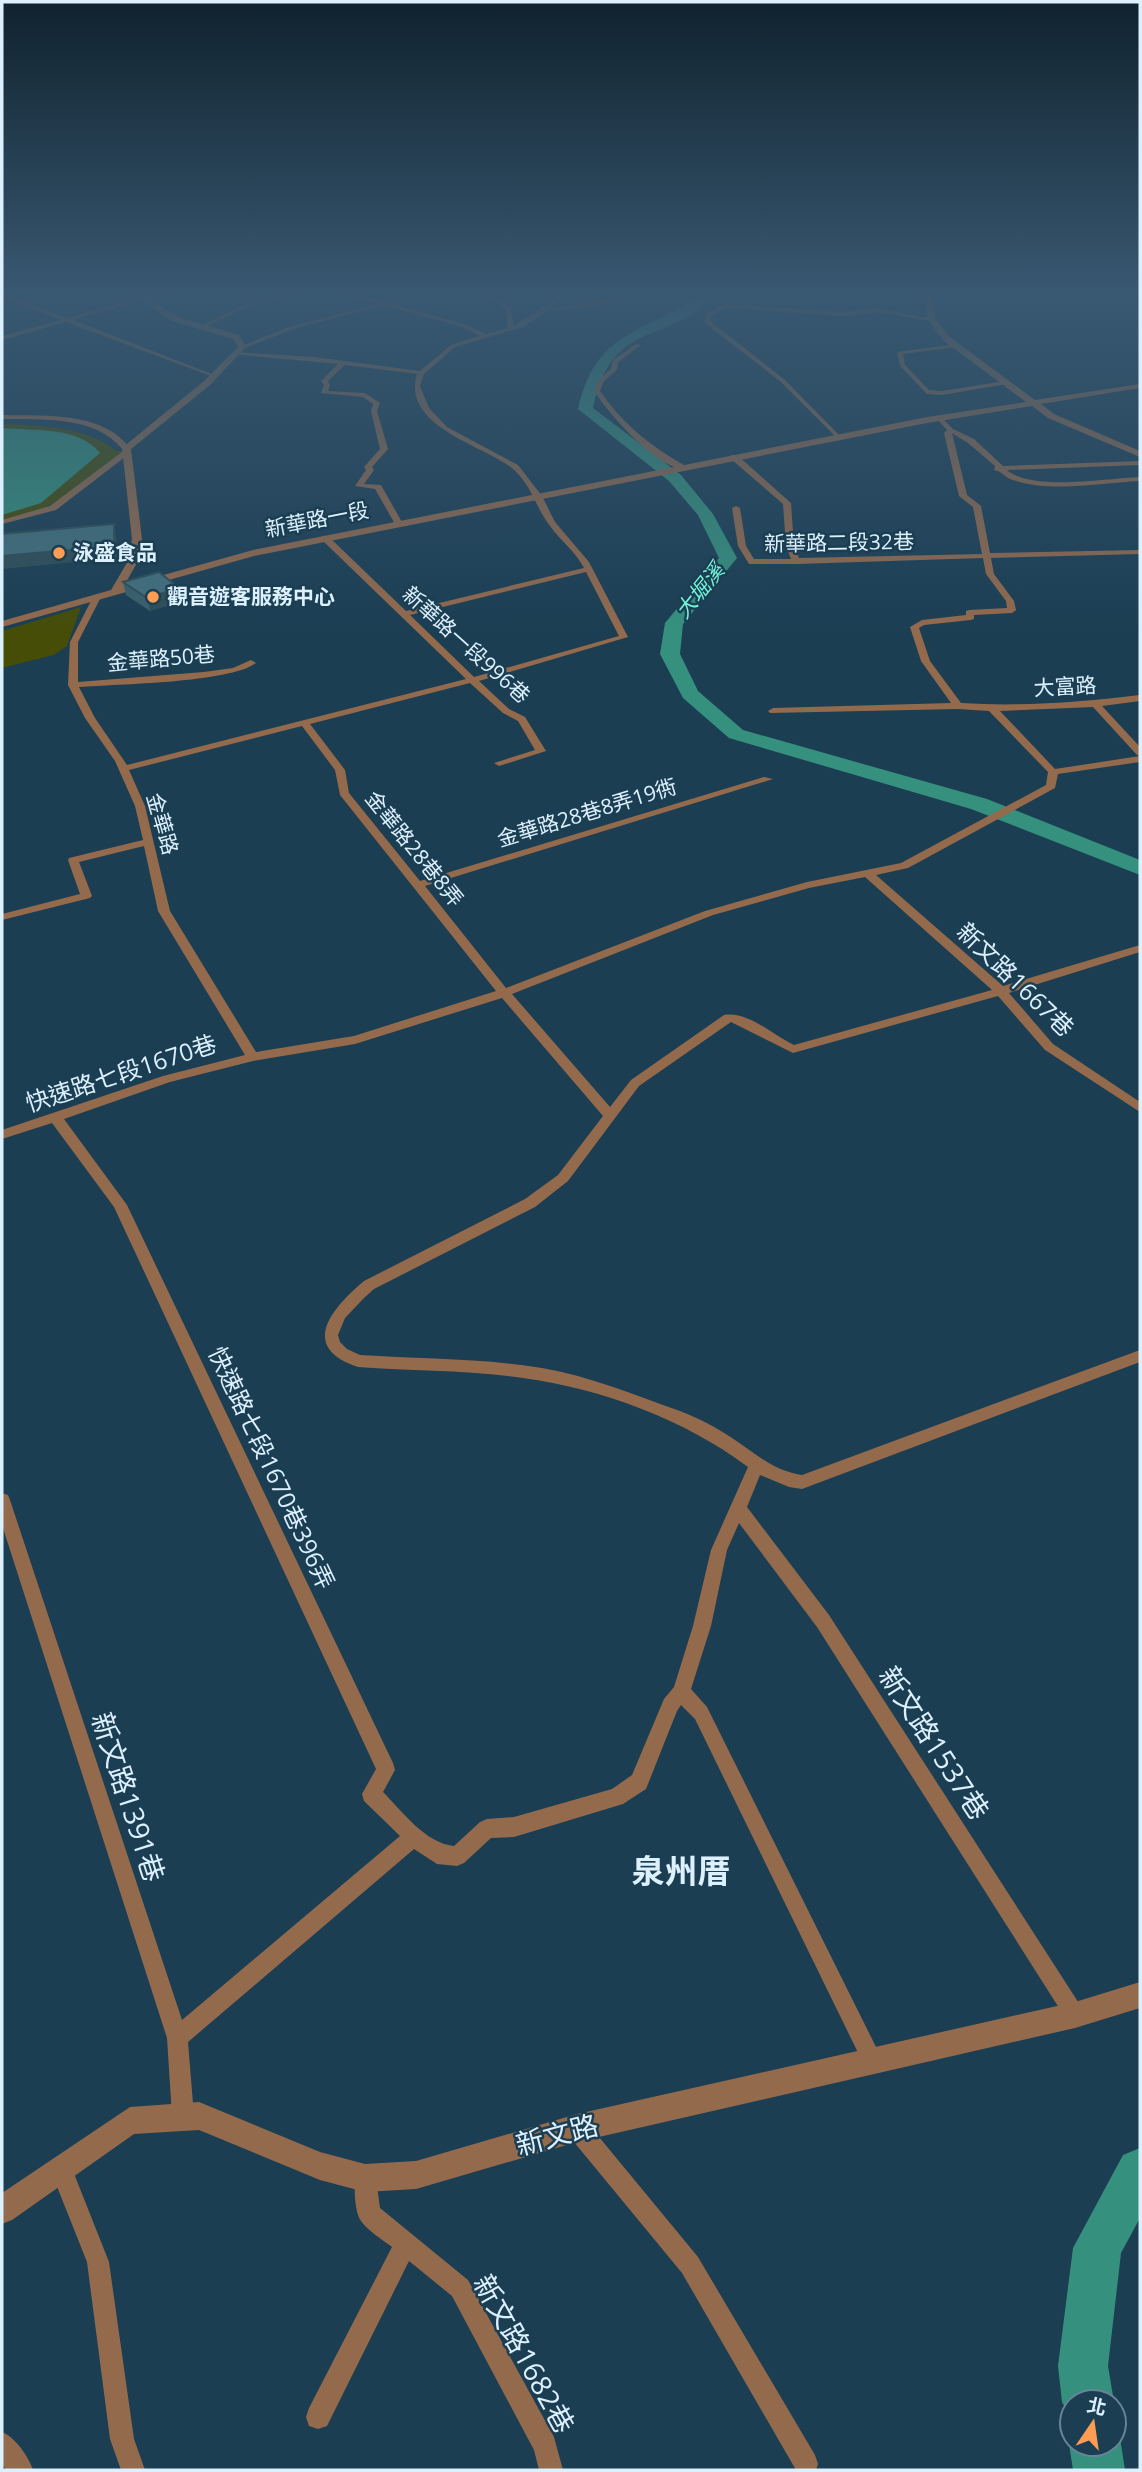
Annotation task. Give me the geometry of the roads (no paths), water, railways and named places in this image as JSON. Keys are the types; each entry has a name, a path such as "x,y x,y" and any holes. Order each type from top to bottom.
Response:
{"street":[{"path":"2,522 53,508 179,404"},
{"path":"376,404 374,411 384,449 368,467 370,470 359,486 378,487 399,523"},
{"path":"123,769 472,680 624,637 587,569 551,523 538,496 515,467 459,437 426,409 424,404"},
{"path":"605,404 612,416 664,458 681,467"},
{"path":"806,404 838,437"},
{"name":"新華路一段","path":"2,624 253,553 644,474 1018,404"},
{"path":"1036,404 1073,428 1140,454"},
{"path":"2,417 109,429 121,438 136,539 133,561 116,591"},
{"path":"939,418 951,430 971,441 997,468 1012,478 1044,484 1140,479"},
{"path":"951,430 948,433 963,496 977,506 990,574 1010,601 1012,610 969,613 971,617 922,623 914,627 926,661 958,706"},
{"path":"734,457 787,503 790,545 797,562"},
{"path":"997,468 1140,463"},
{"name":"新華路二段32巷","path":"736,508 742,546 752,562 1140,552"},
{"name":"新華路一段996巷","path":"325,538 472,680 506,710 522,719 532,741 541,751 499,764"},
{"path":"405,614 587,569"},
{"name":"金華路","path":"97,597 74,642 73,685 90,718 123,769 140,806 164,911 253,1057"},
{"name":"金華路50巷","path":"73,685 204,675 235,670 251,663"},
{"name":"大富路","path":"773,711 958,706 992,708 1095,704 1140,698"},
{"path":"1095,704 1140,753"},
{"path":"992,708 1053,772 1140,759"},
{"name":"金華路28巷8弄","path":"304,723 340,769 344,793 505,993 610,1115"},
{"name":"快速路七段1670巷","path":"2,1135 167,1079 253,1057 355,1040 505,993 709,914 807,885 904,866 1051,786 1053,772"},
{"name":"金華路28巷8弄19衖","path":"418,885 768,779"},
{"path":"2,917 86,896 73,860 148,842"},
{"name":"新文路1667巷","path":"867,873 1002,991 1049,1047 1140,1108"},
{"path":"1140,948 1002,991 793,1049 769,1039 745,1020 736,1016 728,1018 635,1083 563,1178 530,1203 369,1285 349,1303 331,1328 330,1337 334,1346 345,1356 358,1361 485,1367 566,1380 717,1435 757,1465 786,1482 802,1482 1140,1356"},
{"name":"快速路七段1670巷396弄","path":"57,1118 120,1205 386,1770 371,1794 414,1837"},
{"path":"177,2038 414,1837 438,1854 457,1856 487,1829 514,1827 616,1797 639,1782 670,1704 681,1692 702,1626 719,1550 757,1465"},
{"name":"新文路1391巷","path":"2,1500 177,2038 183,2116"},
{"name":"新文路1537巷","path":"738,1508 823,1621 1075,2015"},
{"path":"681,1692 701,1713 872,2060"},
{"name":"新文路","path":"2,2210 130,2121 199,2116 320,2166 365,2178 416,2175 576,2128 1075,2015 1140,1995"},
{"path":"576,2128 690,2265 806,2464"},
{"path":"61,2169 98,2262 122,2439 133,2470"},
{"name":"新文路1682巷","path":"365,2178 369,2214 405,2246 460,2288 545,2446 551,2470"},
{"path":"318,2417 405,2246"},
{"path":"2,2444 21,2470"}],"waterway":[{"name":"大堀溪","path":"586,404 585,409 675,478 705,514 728,558 674,623 670,654 690,694 736,734 979,804 1140,868"},
{"path":"1086,2388 1083,2366 1097,2248 1140,2172"},
{"path":"1097,2458 1099,2470"}],"place":[{"name":"泳盛食品","path":"59,553"},
{"name":"觀音遊客服務中心","path":"153,597"}],"district":[{"name":"泉州厝","path":"681,1871"}]}
